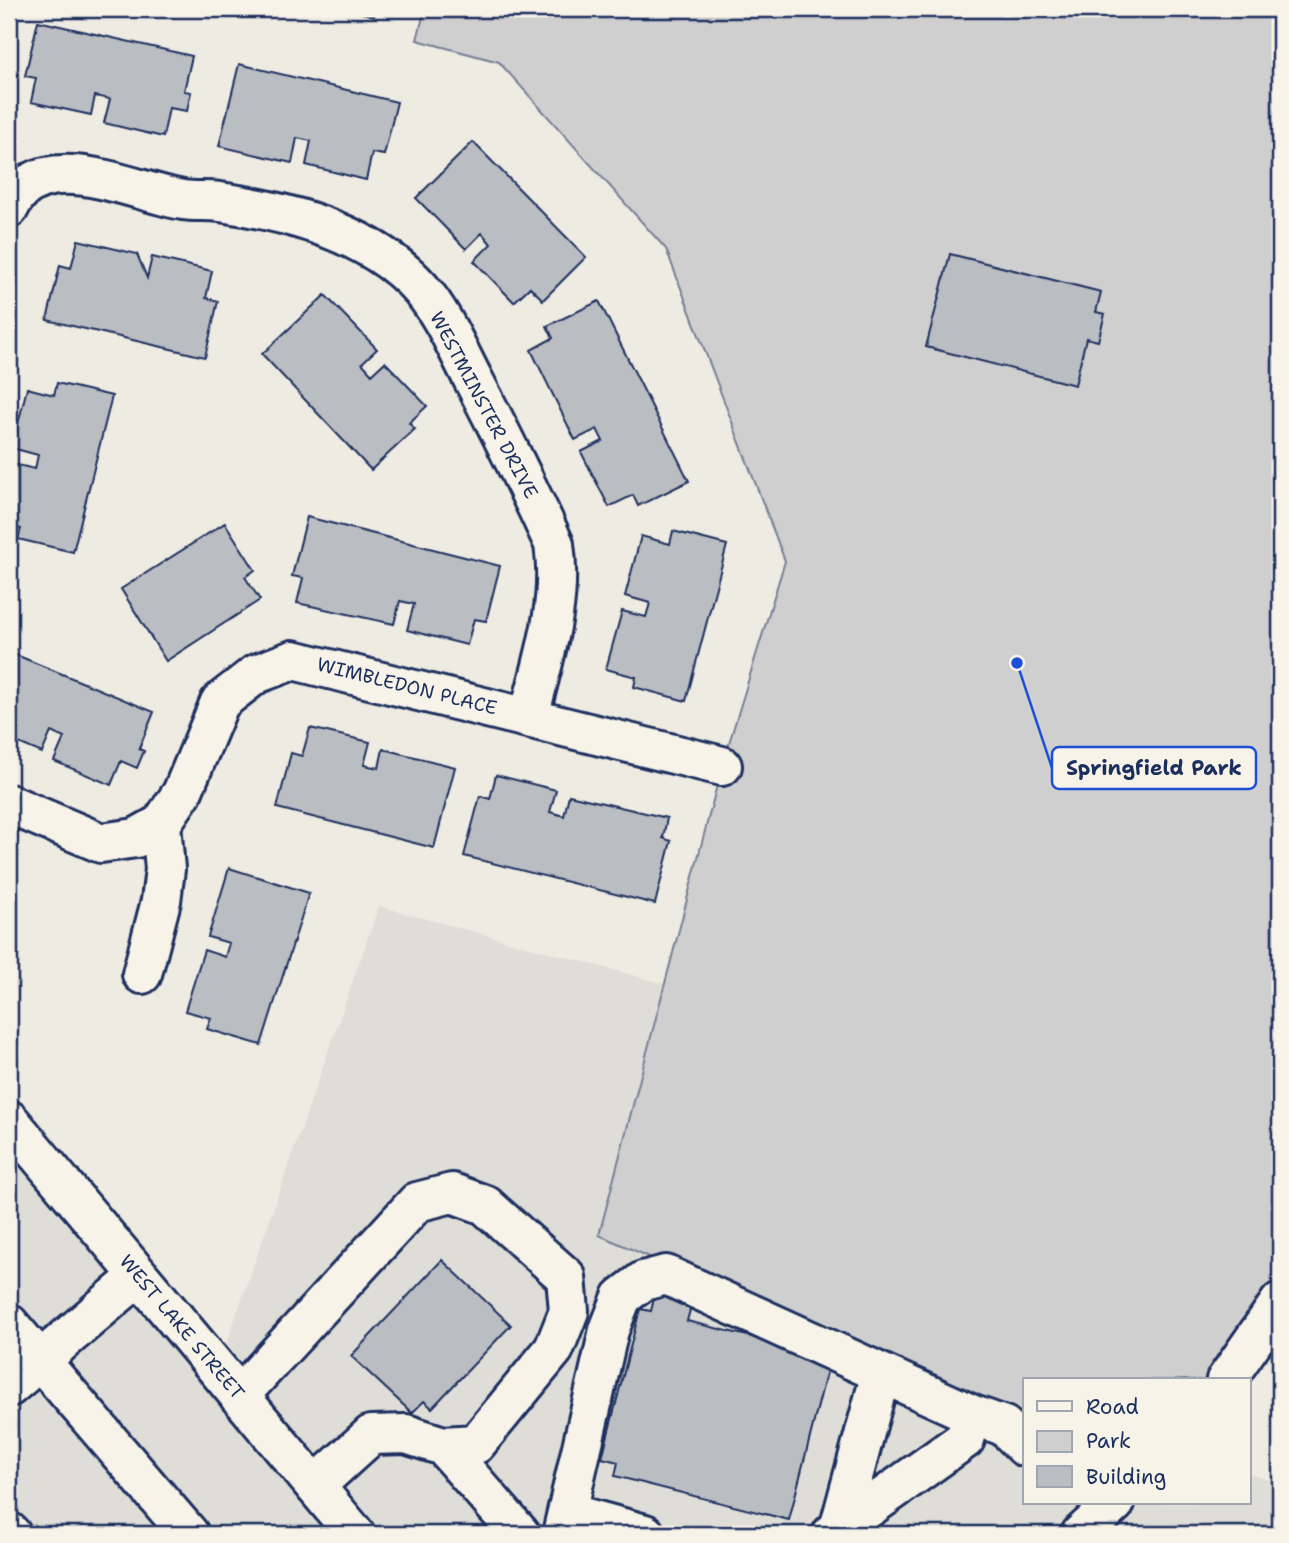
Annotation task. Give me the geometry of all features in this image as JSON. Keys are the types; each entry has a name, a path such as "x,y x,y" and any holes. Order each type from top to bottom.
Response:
{"street":[{"name":"WESTMINSTER DRIVE","path":"9,208 15,195 31,183 62,173 130,184 183,200 219,201 281,214 371,248 421,289 449,332 554,544 558,571 556,609 529,717"},
{"name":"WIMBLEDON PLACE","path":"148,831 182,793 220,702 256,674 293,660 722,765"},
{"path":"9,804 101,843 148,831 165,869 161,901 142,974"},
{"name":"WEST LAKE STREET","path":"9,1120 355,1534"},
{"path":"239,1396 417,1202 452,1193 485,1205 566,1277 569,1311 554,1349 476,1444 443,1447 406,1434 371,1435 315,1486"},
{"path":"645,1534 565,1524 609,1330 622,1297 643,1281 666,1275 973,1415 1004,1426 1023,1445"},
{"path":"9,1387 139,1276"},
{"path":"1227,1378 1280,1302"},
{"path":"9,1324 189,1534"},
{"path":"835,1532 881,1373"},
{"path":"835,1532 965,1439 973,1415"},
{"path":"443,1447 520,1534"}],"shaded area":[{"path":"379,906 665,984 599,1235 1023,1419 1023,1504 1090,1504 1050,1534 369,1534 222,1356"},
{"path":"9,1137 339,1534 9,1534"},
{"path":"1250,1474 1280,1483 1280,1534 1095,1534 1129,1504 1250,1504"}],"green space":[{"path":"425,9 1280,9 1280,1296 1226,1378 1023,1378 1023,1419 599,1235 722,766 785,561 666,249 499,62 417,40"}],"building":[{"path":"346,9 376,9 374,16"},
{"path":"38,21 192,56 184,91 191,92 187,111 169,108 163,137 104,123 110,99 95,96 91,115 31,102 36,78 25,76"},
{"path":"239,64 397,102 384,155 372,153 366,180 306,165 311,141 297,138 292,163 219,146"},
{"path":"473,142 586,257 543,300 530,287 514,302 474,261 491,244 482,233 466,249 416,198"},
{"path":"78,240 137,254 147,278 152,257 212,271 206,298 218,301 205,357 47,320 60,265 71,268"},
{"path":"950,254 1101,292 1096,312 1105,314 1098,341 1086,338 1075,385 926,347"},
{"path":"325,295 377,349 362,363 372,374 385,362 427,406 409,423 415,429 371,470 262,354"},
{"path":"599,301 689,481 638,506 633,495 609,507 581,452 603,441 597,429 575,440 531,350 553,338 547,326"},
{"path":"57,383 112,396 73,552 18,539 21,529 9,526 9,463 35,469 38,455 12,448 27,388 54,395"},
{"path":"307,517 500,566 486,621 474,619 467,645 407,630 414,604 400,601 394,624 297,603 303,578 292,576"},
{"path":"225,523 255,570 245,577 260,600 166,661 121,589"},
{"path":"673,531 727,545 686,701 634,687 636,677 606,669 622,611 646,617 650,603 625,596 641,536 670,544"},
{"path":"9,652 154,712 139,749 144,751 137,768 121,761 111,785 54,761 64,738 51,732 42,753 9,739"},
{"path":"310,728 370,742 364,765 379,768 383,749 455,767 434,848 277,808 291,753 302,756"},
{"path":"496,775 556,790 550,812 564,816 569,795 667,818 663,838 671,841 655,904 464,856 480,796 490,799"},
{"path":"229,868 309,893 261,1045 207,1029 211,1018 185,1011 204,950 225,957 229,943 208,937"},
{"path":"442,1260 511,1325 432,1408 424,1401 412,1413 351,1356"},
{"path":"656,1290 693,1299 687,1321 820,1354 829,1362 789,1520 615,1476 618,1462 602,1458 640,1309 651,1311"}],"place":[{"name":"Springfield Park","path":"1017,663"}]}
